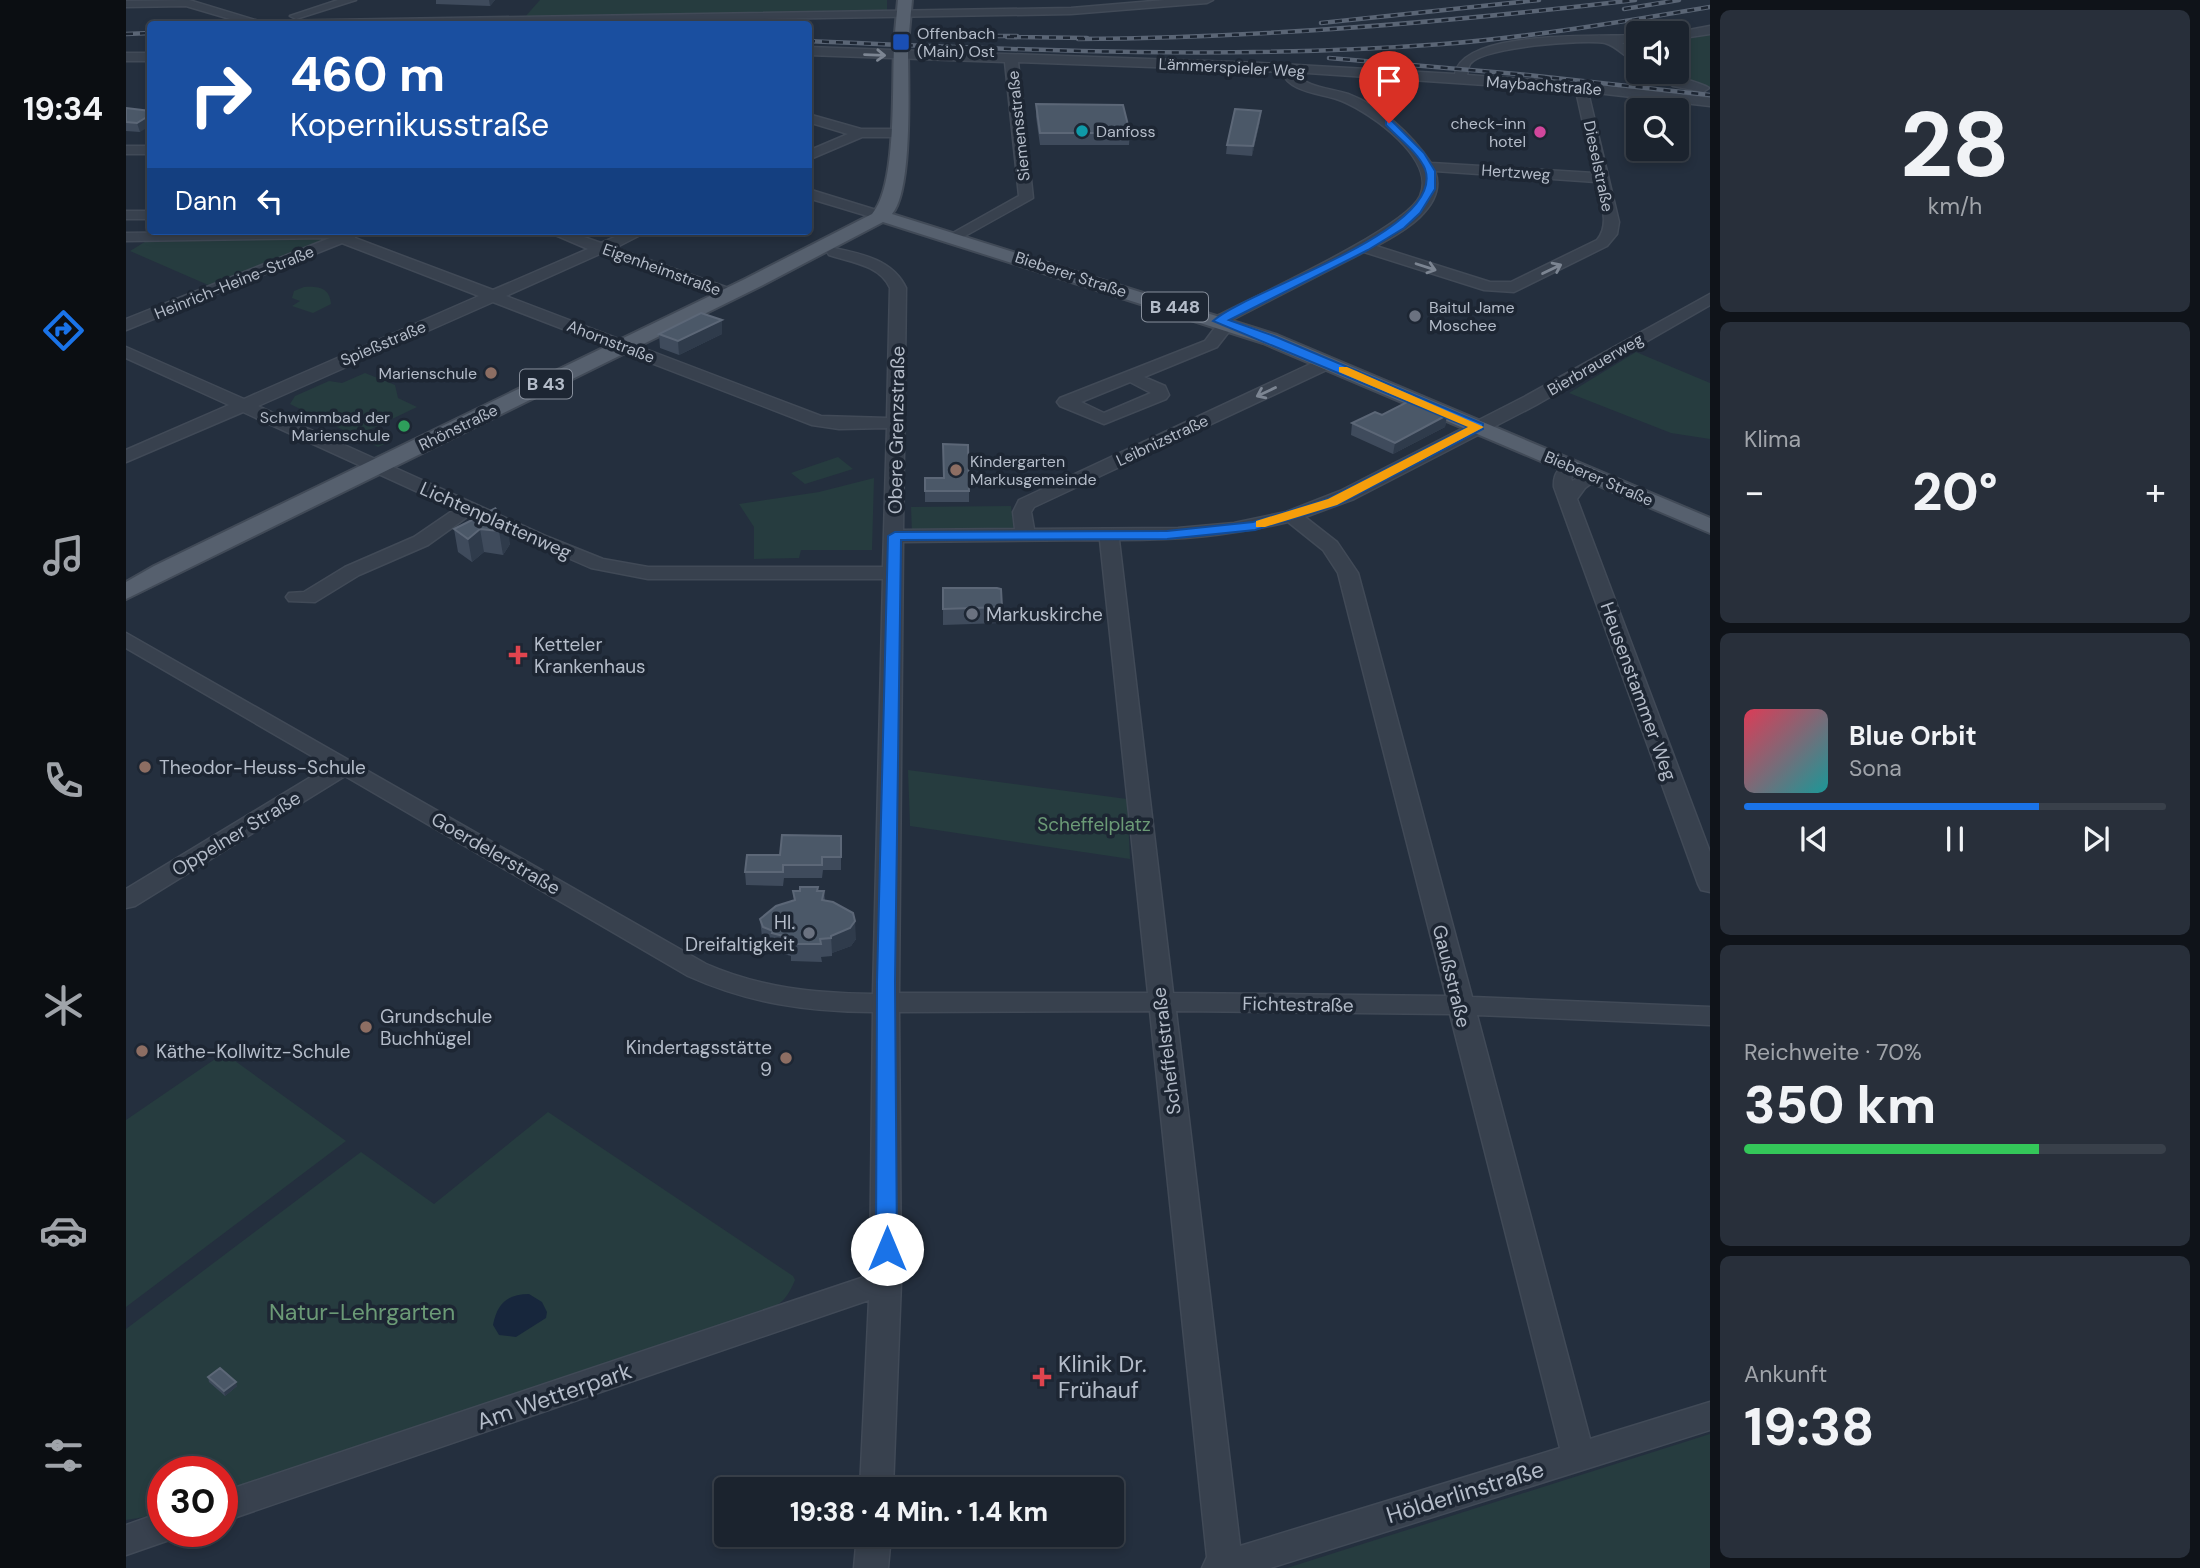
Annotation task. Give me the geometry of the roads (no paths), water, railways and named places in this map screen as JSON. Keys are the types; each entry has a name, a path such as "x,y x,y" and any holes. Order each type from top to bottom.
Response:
{"main road":[{"path":"888,218 901,206 898,133 904,7"},
{"path":"888,218 898,156"},
{"name":"Bieberer Straße","path":"888,218 1223,322 1327,363 1710,526"},
{"name":"Rhönstraße","path":"752,283 834,251 888,218"},
{"name":"Rhönstraße","path":"126,585 163,570 888,218"},
{"name":"Rhönstraße","path":"126,592 163,570"}],"street":[{"path":"280,21 349,0"},
{"path":"382,21 904,7 1096,10 1207,0"},
{"path":"126,4 182,1 248,21"},
{"path":"1689,34 1710,30"},
{"path":"1461,79 1465,61 1490,49 1525,44 1626,39"},
{"path":"1609,40 1626,51"},
{"name":"Lämmerspieler Weg","path":"812,57 901,46 1011,57 1461,79"},
{"path":"126,57 147,57"},
{"name":"Siemensstraße","path":"956,237 1026,198 1011,57"},
{"path":"1130,376 1211,344 1223,322 1400,226 1417,211 1430,189 1429,167 1409,143 1379,116 1342,97 1294,80 1286,70"},
{"name":"Maybachstraße","path":"1461,79 1581,87 1710,102"},
{"path":"1682,84 1710,89"},
{"name":"Dieselstraße","path":"1364,247 1489,287 1514,287 1606,240 1612,222 1581,87"},
{"path":"812,119 860,132 898,133"},
{"path":"812,154 860,132"},
{"path":"127,151 147,150"},
{"name":"Hertzweg","path":"1429,167 1603,178"},
{"name":"Bieberer Straße","path":"812,194 888,218"},
{"path":"849,206 874,204 890,198"},
{"path":"126,215 147,215"},
{"path":"126,237 302,235"},
{"name":"Heinrich-Heine-Straße","path":"126,326 335,235"},
{"name":"Ahornstraße","path":"345,235 493,296 818,421 839,424 896,423"},
{"name":"Eigenheimstraße","path":"565,235 731,294"},
{"name":"Spießstraße","path":"126,457 632,235"},
{"name":"Obere Grenzstraße","path":"834,251 884,269 896,282 895,536 886,1002 886,1282 878,1477"},
{"name":"Bierbrauerweg","path":"1478,427 1530,401 1710,299"},
{"name":"Lichtenplattenweg","path":"126,352 572,555 625,570 689,574 893,573"},
{"name":"Leibnizstraße","path":"1025,536 1022,510 1028,503 1327,363"},
{"path":"895,536 1109,535 1214,532 1255,526 1340,499 1478,427"},
{"name":"Heusenstammer Weg","path":"1583,472 1580,484 1569,498 1710,884"},
{"path":"296,597 308,598 352,571 421,541 468,508"},
{"name":"Gaußstraße","path":"1292,516 1330,546 1348,573 1579,1457"},
{"name":"Scheffelstraße","path":"1109,535 1222,1567"},
{"name":"Goerdelerstraße","path":"126,639 664,951 724,983 752,993 786,999 886,1002"},
{"name":"Oppelner Straße","path":"126,900 345,766"},
{"name":"Fichtestraße","path":"886,1002 1160,1002 1460,1007 1608,1010 1710,1016"},
{"name":"Am Wetterpark","path":"238,1502 886,1282"},
{"name":"Hölderlinstraße","path":"1222,1567 1710,1416"},
{"path":"126,1540 147,1533"},
{"path":"871,1568 873,1547"}],"water":[{"path":"529,1294 542,1302 547,1312 546,1318 516,1337 499,1335 493,1325 500,1306 509,1298"}],"railway":[{"path":"1321,23 1539,0"},
{"path":"1078,39 1288,32 1496,15 1635,0"},
{"path":"1624,9 1679,0"},
{"path":"812,41 1125,52 1364,49 1510,37 1710,7"},
{"path":"126,34 147,33"},
{"path":"954,36 1017,36"},
{"path":"1007,37 1087,38"},
{"path":"1329,58 1528,75 1710,95"}],"place":[{"name":"Offenbach (Main) Ost","path":"901,42"},
{"name":"Danfoss","path":"1082,131"},
{"name":"check-inn hotel","path":"1540,132"},
{"name":"Baitul Jame Moschee","path":"1415,316"},
{"name":"Marienschule","path":"491,373"},
{"name":"Schwimmbad der Marienschule","path":"404,426"},
{"name":"Kindergarten Markusgemeinde","path":"956,470"},
{"name":"Markuskirche","path":"972,614"},
{"name":"Ketteler Krankenhaus","path":"518,655"},
{"name":"Theodor-Heuss-Schule","path":"145,767"},
{"name":"Hl. Dreifaltigkeit","path":"809,933"},
{"name":"Grundschule Buchhügel","path":"366,1027"},
{"name":"Käthe-Kollwitz-Schule","path":"142,1051"},
{"name":"Kindertagsstätte 9","path":"786,1058"},
{"name":"Klinik Dr. Frühauf","path":"1042,1377"}],"park label":[{"name":"Scheffelplatz","path":"1094,824"},
{"name":"Natur-Lehrgarten","path":"362,1312"}]}
